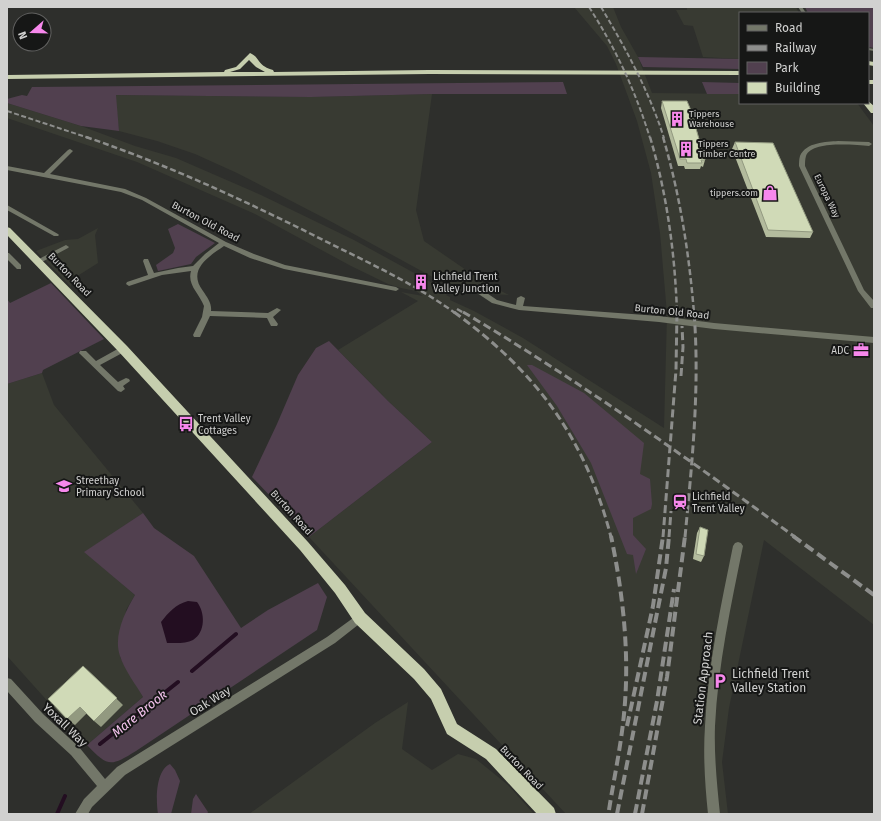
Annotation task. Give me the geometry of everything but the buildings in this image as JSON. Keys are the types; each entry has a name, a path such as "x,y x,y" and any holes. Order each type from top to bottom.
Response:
{"highway":[{"path":"170,75 230,71 238,68 250,55 254,64 263,70 306,74"},
{"path":"7,77 594,71 739,78"},
{"path":"7,82 609,77 655,74 739,73"},
{"name":"Burton Road","path":"7,230 123,349 304,546 340,589 360,618 419,674 436,694 452,729 491,754 548,814"}],"street":[{"name":"Europa Way","path":"869,144 819,144 807,149 802,155 801,160 802,166 861,291 874,306"},
{"path":"46,175 68,153 59,153"},
{"path":"7,173 10,168"},
{"name":"Burton Old Road","path":"10,168 123,190 144,199 224,243 252,256 284,267 396,288"},
{"path":"7,207 56,235"},
{"path":"39,235 47,230"},
{"path":"197,335 207,313 206,302 194,283 195,268 203,258 224,243"},
{"path":"38,261 66,247"},
{"path":"7,255 17,264 7,265"},
{"path":"146,261 152,276"},
{"path":"129,284 183,268 195,268"},
{"name":"Burton Old Road","path":"472,288 501,305 519,308 659,319 714,326 874,340"},
{"path":"519,308 521,298"},
{"path":"207,313 269,316 277,310"},
{"path":"269,316 274,324"},
{"path":"96,364 123,349"},
{"path":"84,353 119,387 126,381"},
{"name":"Station Approach","path":"714,814 710,767 710,725 723,621 738,546"},
{"name":"Oak Way","path":"81,814 88,803 121,771 331,640 360,618"},
{"name":"Yoxall Way","path":"7,683 39,718 75,751 104,786"}],"shaded area":[{"path":"574,7 613,7 621,27 638,57 652,93 739,94 739,104 858,104 874,126 874,625 764,540 729,708 722,762 728,814 566,814 309,537 432,442 388,401 338,350 418,301 401,292 423,296 416,291 388,284 351,266 255,214 137,162 7,118 7,103 81,126 135,146 176,158 261,195 354,240 449,292 446,295 450,297 450,300 474,311 523,338 664,428 667,314 660,233 651,173 637,121 616,64 607,46"},
{"path":"687,7 796,7 798,12 739,12 739,59 703,57 693,26 684,25 676,10 687,10"},
{"path":"432,94 416,210 424,241 485,283 509,295 464,292 438,280 330,221 237,173 195,154 157,141 119,131 115,95 311,97"},
{"path":"98,228 95,235 98,263 71,280 71,287 36,251 65,240 78,239"},
{"path":"42,373 54,405 143,513 85,552 135,595 126,610 120,657 143,697 87,745 7,656 7,384"},
{"path":"188,601 197,602 202,611 203,622 200,632 193,640 187,642 167,643 161,622 169,612"},
{"path":"408,702 402,749 432,770 458,754 476,759 508,785 534,814 249,814 375,723"}],"green space":[{"path":"805,7 874,7 874,48 869,47 869,12 808,12"},
{"path":"638,57 739,59 739,69 643,67"},
{"path":"563,82 567,94 432,94 311,97 116,95 119,131 81,126 7,103 7,99 22,95 27,96 32,87"},
{"path":"702,82 739,83 739,94 707,94"},
{"path":"178,224 215,243 196,257 191,264 158,271 156,265 173,253 175,248 168,229"},
{"path":"51,283 104,339 43,370 42,373 7,384 7,299 10,303"},
{"path":"329,341 388,401 432,442 309,537 252,477 298,375 316,348"},
{"path":"527,365 532,365 584,393 644,443 640,474 650,479 652,504 651,509 633,518 633,535 646,549 636,574 633,555 627,554 591,463 557,406"},
{"path":"143,513 154,528 194,556 241,628 268,610 318,583 327,597 317,630 136,751 120,760 110,762 105,761 87,745 143,697 124,666 118,648 121,624 135,595 84,552"},
{"path":"170,764 175,770 180,781 171,814 158,814 157,794 159,779 165,768"},
{"path":"196,794 208,812 207,814 191,814 193,799"}],"waterway":[{"name":"Mare Brook","path":"192,671 236,634"},
{"name":"Mare Brook","path":"100,744 178,682"},
{"name":"Mare Brook","path":"57,814 65,796"}],"railway":[{"path":"589,7 608,38 624,70 638,103 650,138"},
{"path":"601,7 644,87 664,138"},
{"path":"7,111 86,137"},
{"path":"86,137 177,172 267,212 392,274 440,302 455,313"},
{"path":"650,137 661,180 669,224 677,313"},
{"path":"663,137 683,224 694,313"},
{"path":"457,309 464,313"},
{"path":"454,312 509,358 533,383 554,410 572,438 587,468 600,501 611,537"},
{"path":"463,312 590,392 670,447"},
{"path":"692,463 696,397 696,340 694,312"},
{"path":"670,447 676,370 677,313"},
{"path":"681,376 683,347 682,326"},
{"path":"663,537 670,447"},
{"path":"670,447 692,463"},
{"path":"685,537 692,463"},
{"path":"692,463 795,537"},
{"path":"669,537 671,511"},
{"path":"609,810 623,726 626,692 626,647 622,602 611,536"},
{"path":"627,726 653,606 663,536"},
{"path":"617,814 666,568 669,536"},
{"path":"642,814 667,677 685,536"},
{"path":"793,536 874,595"},
{"path":"635,814 657,701 674,589"}],"place":[{"name":"Tippers Warehouse","path":"677,119"},
{"name":"Tippers Timber Centre","path":"686,149"},
{"name":"tippers.com","path":"770,193"},
{"name":"Lichfield Trent Valley Junction","path":"421,282"},
{"name":"ADC","path":"861,350"},
{"name":"Trent Valley Cottages","path":"186,424"},
{"name":"Streethay Primary School","path":"64,486"},
{"name":"Lichfield Trent Valley","path":"680,502"},
{"name":"Lichfield Trent Valley Station","path":"720,681"}]}
